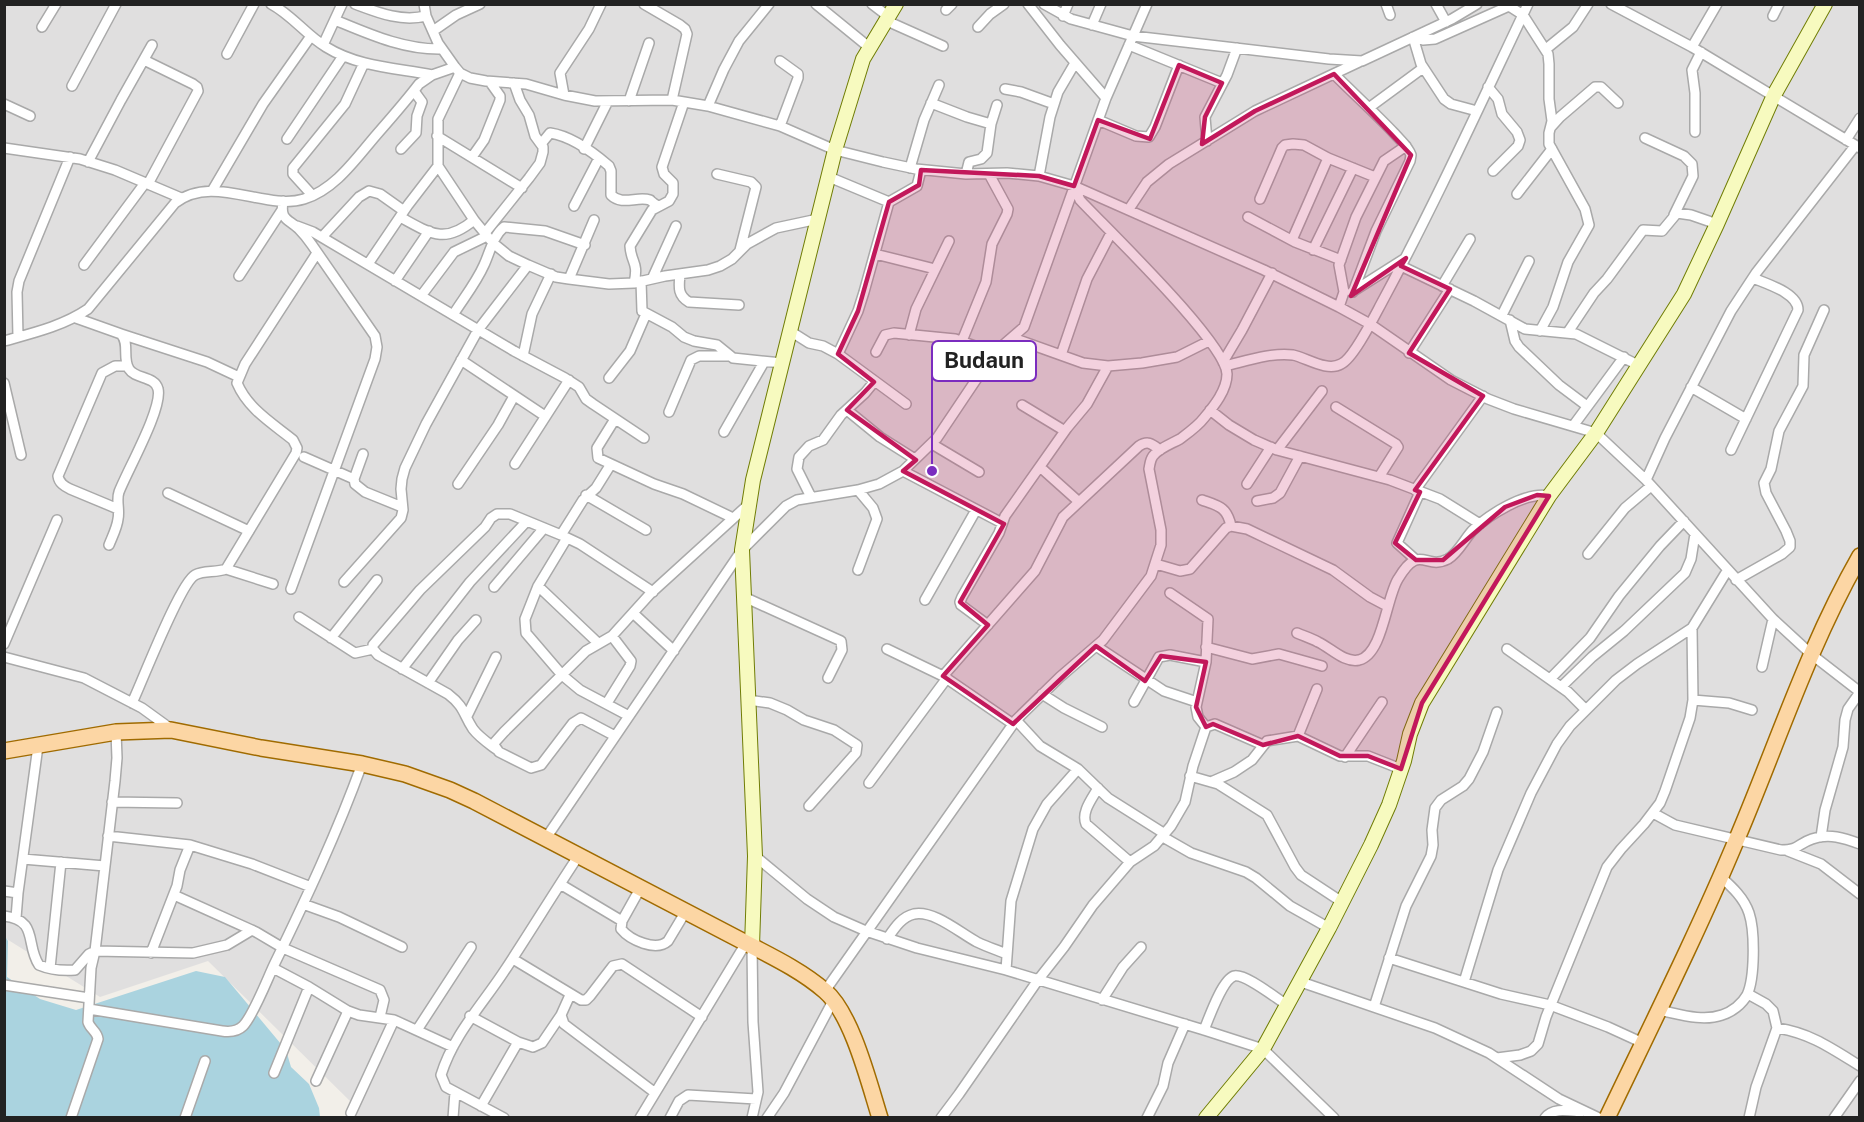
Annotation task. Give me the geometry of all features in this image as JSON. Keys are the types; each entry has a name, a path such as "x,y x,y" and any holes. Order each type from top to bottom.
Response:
{"main road":[{"path":"1607,1118 1721,877 1810,654 1841,588 1860,556"},
{"path":"4,751 116,732 171,730 261,748 363,764 405,774 450,790 749,944 778,960 829,995 846,1022 856,1046 880,1118"}],"street":[{"path":"42,27 56,4"},
{"path":"72,86 116,4"},
{"path":"227,54 254,4"},
{"path":"272,4 286,8 311,36 343,56 364,63 432,75 457,70"},
{"path":"323,45 342,4"},
{"path":"356,4 394,17 408,19 426,16"},
{"path":"424,4 426,16 442,49 457,70 470,78 490,82 526,84 564,95 608,101 672,100 708,106 780,126 836,150 910,168 966,174 1038,176 1074,186 1340,304 1451,380 1483,396 1514,409 1596,433 1648,483 1773,619 1810,654 1860,692 1848,709 1845,720 1843,747 1821,837"},
{"path":"433,31 456,15 480,4"},
{"path":"564,95 560,73 590,29 601,4"},
{"path":"644,4 658,8 685,29 687,34 672,100"},
{"path":"708,106 738,41 769,4"},
{"path":"816,4 870,48"},
{"path":"872,4 943,46"},
{"path":"978,27 1004,4"},
{"path":"1028,4 1106,98"},
{"path":"1063,16 1068,4"},
{"path":"1092,25 1101,4"},
{"path":"546,838 742,550 786,506 796,500 858,490 879,484 903,471 937,438 994,353 1024,327 1106,98 1147,4"},
{"path":"1386,4 1390,15"},
{"path":"1436,4 1446,22"},
{"path":"1129,209 1147,182 1169,164 1255,111 1446,22 1476,4"},
{"path":"1224,364 1275,355 1292,355 1335,366 1343,364 1348,359 1370,324 1403,262 1528,4"},
{"path":"1546,49 1573,27 1588,4"},
{"path":"1773,16 1779,4"},
{"path":"1206,1118 1263,1049 1329,928 1382,822 1422,703 1549,496 1596,433 1641,366 1684,294 1718,224 1774,95 1825,4"},
{"path":"1046,5 1063,16 1133,36 1362,61"},
{"path":"1413,37 1423,40 1435,39 1509,6 1523,15 1546,49 1549,64 1551,127 1549,139 1552,149 1585,209 1589,225 1568,262 1553,307 1540,331"},
{"path":"1588,554 1648,483 1691,387 1720,330 1753,278 1857,147 1701,52 1616,6"},
{"path":"1692,47 1713,6"},
{"path":"752,1118 758,1082 749,944 755,856 742,550 753,480 836,150 863,59 891,14"},
{"path":"335,20 384,40 422,48 442,49"},
{"path":"212,191 263,104 311,36"},
{"path":"1413,37 1423,68 1448,102 1477,111"},
{"path":"629,101 649,43"},
{"path":"88,162 152,45"},
{"path":"1129,45 1222,83"},
{"path":"1207,141 1205,117 1237,48"},
{"path":"1695,132 1695,93 1692,70 1701,52"},
{"path":"287,139 343,56"},
{"path":"84,265 147,183 198,91 193,84 144,60"},
{"path":"780,61 795,71 798,78 780,126"},
{"path":"312,195 293,174 292,168 345,104 364,63"},
{"path":"1038,176 1054,104 1062,84 1075,63"},
{"path":"1098,120 1136,135 1149,137 1179,65"},
{"path":"1370,107 1423,68"},
{"path":"457,70 437,126 438,166 488,237 508,256 528,265 569,279 609,284 638,282 720,266 732,260 747,244 776,228 818,219"},
{"path":"1334,74 1353,94 1370,107 1410,151 1410,161 1376,231 1353,292"},
{"path":"4,341 76,318 88,309 175,202 194,192 212,191 282,206 312,195 344,173 419,84 432,75"},
{"path":"472,157 484,140 500,100 500,96 490,82"},
{"path":"453,315 484,267 488,237 540,163 543,152 514,83"},
{"path":"910,168 924,120 939,85"},
{"path":"1488,87 1498,99 1502,114 1521,140 1493,171"},
{"path":"1551,127 1595,87 1601,87 1618,103"},
{"path":"1005,89 1021,92 1054,104"},
{"path":"401,149 416,133 417,116 422,102 414,91"},
{"path":"584,148 608,101"},
{"path":"684,102 662,167 664,174 673,183 673,194 669,201 649,213 630,246 636,268 642,311 668,324 684,337 717,345 729,356 738,360 782,363"},
{"path":"931,103 991,124"},
{"path":"4,104 30,116"},
{"path":"966,174 969,162 981,159 987,153 991,124 997,105"},
{"path":"1846,140 1860,118"},
{"path":"541,144 550,133 584,148 609,166 611,195 614,199 650,200 658,206"},
{"path":"438,135 522,188"},
{"path":"1568,332 1638,234 1647,229 1662,231 1674,215 1693,176 1692,164 1684,156 1645,138"},
{"path":"1260,199 1285,145 1305,145 1328,158 1375,177"},
{"path":"1340,304 1343,287 1338,270 1356,217 1384,161 1406,146"},
{"path":"4,148 70,157 88,162 182,198"},
{"path":"1517,194 1552,149"},
{"path":"18,337 17,292 19,281 70,157"},
{"path":"574,206 599,158"},
{"path":"1292,240 1328,158"},
{"path":"368,264 438,166"},
{"path":"1313,250 1353,168"},
{"path":"838,354 858,310 889,202 917,186 921,170"},
{"path":"717,174 751,182 756,187 740,250"},
{"path":"962,341 986,282 992,244 1008,209 989,174"},
{"path":"829,177 889,202"},
{"path":"767,1118 784,1093 829,995 866,931 1014,722 1103,640 1151,576 1161,545 1161,530 1149,469 1150,462 1153,455 1202,421 1224,386 1227,375 1224,364 1196,322 1080,200 1074,186"},
{"path":"322,237 359,197 369,191 380,195 402,214 429,231 443,235 462,231 474,220"},
{"path":"282,206 286,220 322,237 478,330 569,380 579,387 586,399 644,438"},
{"path":"239,276 282,206"},
{"path":"1674,215 1682,213 1718,224"},
{"path":"1248,217 1313,250 1341,260"},
{"path":"569,279 594,220"},
{"path":"291,589 375,359 377,342 355,306 295,225"},
{"path":"420,296 454,252 509,226 544,231 585,245"},
{"path":"652,279 676,226"},
{"path":"395,281 429,231"},
{"path":"1061,356 1087,279 1111,232"},
{"path":"1410,353 1470,239"},
{"path":"909,335 916,309 949,241"},
{"path":"226,569 297,448 293,440 252,407 237,383 285,300 317,253"},
{"path":"875,254 935,269"},
{"path":"1529,261 1506,318 1515,341 1559,384 1587,406"},
{"path":"1403,262 1526,329 1568,332 1583,337 1641,366"},
{"path":"1340,304 1353,292 1403,262"},
{"path":"344,582 398,524 401,518 401,489 405,468 426,424 478,330 528,265"},
{"path":"1224,364 1272,273"},
{"path":"523,356 532,314 551,274"},
{"path":"680,274 679,292 683,299 689,302 739,305"},
{"path":"1731,450 1798,310 1798,305 1790,295 1753,278"},
{"path":"1736,580 1782,554 1790,547 1786,531 1766,494 1764,483 1771,469 1779,431 1803,386 1804,355 1824,310"},
{"path":"609,378 630,351 646,314"},
{"path":"76,318 207,362 239,377"},
{"path":"790,331 809,343 823,346 838,354 906,404"},
{"path":"876,352 885,335 894,333 962,341 994,353"},
{"path":"109,545 117,524 118,494 159,398 157,385 130,371 127,366 125,339 121,334"},
{"path":"1012,338 1083,363 1108,366 1177,357 1209,341"},
{"path":"669,412 691,360 699,356 729,356"},
{"path":"1573,426 1624,357"},
{"path":"461,360 545,416"},
{"path":"724,432 764,362"},
{"path":"118,508 70,489 63,485 58,476 102,374 115,366 127,366"},
{"path":"988,625 960,602 1014,502 1087,404 1108,366"},
{"path":"515,464 569,380"},
{"path":"811,497 797,469 800,457 810,446 823,440 874,382"},
{"path":"4,383 21,455"},
{"path":"1691,387 1746,419"},
{"path":"1247,484 1322,391"},
{"path":"458,484 498,426 514,396"},
{"path":"1416,560 1397,543 1417,491 1483,396"},
{"path":"1022,405 1065,431"},
{"path":"1336,406 1398,447 1379,477"},
{"path":"847,410 880,437 915,459"},
{"path":"1210,410 1240,432 1274,448 1379,477 1440,499 1480,524"},
{"path":"615,419 597,448 598,458 733,518"},
{"path":"869,783 945,677 1035,571 1060,522 1078,501 1139,446 1149,442 1160,450"},
{"path":"932,444 979,472"},
{"path":"363,454 354,479 355,484 359,489 375,497 402,507"},
{"path":"1257,501 1273,498 1280,492 1300,456"},
{"path":"304,457 354,479"},
{"path":"611,464 597,488 586,495 538,586 525,619 526,633 562,675 580,690 629,716"},
{"path":"1040,467 1078,501"},
{"path":"903,471 1002,523"},
{"path":"858,490 873,508 877,519 858,570"},
{"path":"168,492 249,531"},
{"path":"586,495 646,531"},
{"path":"1297,633 1319,642 1345,658 1359,660 1368,655 1376,644 1396,581 1407,565 1416,560 1437,561 1448,558 1480,524 1506,507 1527,497 1549,496"},
{"path":"1202,500 1223,508 1229,516 1231,526"},
{"path":"496,749 494,745 498,739 586,651 612,636 654,592 749,504"},
{"path":"925,600 976,510"},
{"path":"373,649 375,641 420,590 497,514 510,514 564,536 654,592"},
{"path":"4,644 57,520"},
{"path":"402,669 470,582 527,521"},
{"path":"1550,679 1590,638 1618,596 1684,521"},
{"path":"1156,564 1180,571 1190,569 1223,531 1231,526 1246,529 1327,567 1387,606"},
{"path":"494,587 544,528"},
{"path":"1561,687 1685,573 1691,560 1695,534"},
{"path":"132,703 172,610 189,580 198,573 226,569 273,584"},
{"path":"1464,982 1498,870 1530,793 1557,744 1570,726 1616,680 1636,664 1692,628 1727,571"},
{"path":"331,638 377,580"},
{"path":"538,586 598,643"},
{"path":"941,1118 1093,905 1130,862 1154,846 1164,835 1185,802 1190,777 1206,727 1197,712 1197,702 1206,662 1208,619 1170,593"},
{"path":"744,597 841,641 842,650 828,678"},
{"path":"633,613 674,651"},
{"path":"299,617 355,653 359,654 373,649"},
{"path":"1762,667 1773,619"},
{"path":"428,683 458,640 476,620"},
{"path":"1497,1058 1531,1051 1541,1036 1550,1005 1607,867 1653,813 1665,791 1690,718 1693,700 1692,628"},
{"path":"607,704 631,662 612,636"},
{"path":"1096,646 1164,692 1197,702"},
{"path":"1206,647 1252,659 1279,654 1322,666"},
{"path":"373,649 378,655 456,700 474,730 499,752 528,767 536,768 541,765 573,723 581,718 615,736"},
{"path":"887,649 945,677 1014,722 1040,746 1078,769 1108,798 1191,853 1246,872 1290,906 1329,928"},
{"path":"1508,649 1561,687 1586,710"},
{"path":"1134,702 1156,660 1163,655 1181,656 1206,662"},
{"path":"4,657 76,675 106,688 171,730"},
{"path":"467,716 496,657"},
{"path":"1298,736 1317,689"},
{"path":"1042,694 1102,727"},
{"path":"748,700 770,703 787,710 804,720 834,730 857,745 856,753 809,806"},
{"path":"1693,700 1729,703 1752,710"},
{"path":"1345,757 1382,702"},
{"path":"1374,1007 1406,906 1431,856 1435,808 1441,800 1469,779 1483,752 1497,712"},
{"path":"1206,727 1215,724 1263,745"},
{"path":"71,1118 98,1039 97,1034 89,1026 88,1009 91,968 95,951 117,765 116,732"},
{"path":"1211,782 1245,765 1267,741 1298,736 1345,757 1368,756 1401,770"},
{"path":"16,918 38,746"},
{"path":"88,1009 222,1031 241,1029 250,1016 283,948 363,764"},
{"path":"1006,970 1011,901 1033,829 1047,804 1078,769"},
{"path":"1190,777 1225,788 1267,815 1301,875 1342,902"},
{"path":"1098,788 1085,810 1084,821 1130,862"},
{"path":"112,802 177,803"},
{"path":"1653,813 1675,825 1769,848 1792,850 1813,838 1837,836 1860,844"},
{"path":"108,836 190,845 252,864 310,887"},
{"path":"151,953 174,895 180,870 190,845"},
{"path":"1786,850 1821,864 1860,894"},
{"path":"504,1118 446,1087 441,1075 470,1016 513,958 579,855"},
{"path":"755,856 807,899 834,916 887,939 1006,970 1263,1049 1334,1118"},
{"path":"23,859 105,866"},
{"path":"50,969 61,862"},
{"path":"1659,1010 1689,1017 1707,1018 1722,1015 1734,1009 1748,994 1753,941 1749,913 1735,891 1721,877"},
{"path":"560,884 622,921"},
{"path":"641,887 622,921 621,929 625,933 644,943 659,946 668,941 686,911"},
{"path":"4,891 18,893"},
{"path":"174,895 252,930 283,948 380,990 384,1000 380,1017"},
{"path":"303,904 339,916 402,947"},
{"path":"887,939 906,917 922,914 948,924 984,945 1007,954"},
{"path":"4,916 22,920 27,926 39,965 50,969 75,970 95,951 193,953 215,949 236,941 252,930"},
{"path":"640,1118 654,1092 749,944"},
{"path":"417,1030 471,947"},
{"path":"1102,1000 1122,967 1141,947"},
{"path":"513,958 581,1000 586,1000 597,989 609,969 621,964 702,1017"},
{"path":"1389,958 1501,994 1550,1005 1643,1043"},
{"path":"273,968 348,1011 359,1015 394,1020 453,1047"},
{"path":"1203,1030 1224,985 1231,977 1247,979 1287,1005"},
{"path":"1300,982 1424,1023 1497,1058 1559,1099 1599,1118"},
{"path":"4,985 89,998"},
{"path":"274,1073 309,987"},
{"path":"1748,994 1766,1004 1773,1011 1777,1029 1756,1087 1749,1118"},
{"path":"470,1016 518,1042 533,1047 539,1046 561,1015 570,995"},
{"path":"316,1081 348,1011"},
{"path":"561,1015 564,1024 654,1092"},
{"path":"351,1113 394,1020"},
{"path":"1147,1118 1163,1086 1168,1063 1185,1024"},
{"path":"1777,1029 1793,1031 1816,1039 1860,1066"},
{"path":"482,1106 518,1042"},
{"path":"185,1118 205,1062"},
{"path":"1834,1118 1860,1081"},
{"path":"453,1118 455,1092"},
{"path":"670,1118 679,1101 688,1095 756,1099"},
{"path":"1545,1118 1553,1111 1590,1113"}],"highlighted area":[{"path":"1179,65 1222,83 1205,117 1202,144 1255,111 1334,74 1411,155 1351,296 1406,258 1401,266 1450,289 1409,353 1483,396 1415,490 1420,492 1395,543 1416,560 1443,560 1505,507 1537,495 1549,496 1422,703 1401,769 1368,756 1340,756 1298,736 1263,745 1213,724 1206,727 1196,707 1206,662 1161,656 1145,681 1096,646 1013,724 943,676 988,625 960,602 1004,524 903,471 916,460 847,410 874,382 838,354 858,311 889,202 919,185 921,170 1039,176 1074,186 1098,120 1150,139"}],"shaded area":[{"path":"4,5 1859,5 1859,1117 347,1117 353,1104 208,961 100,997 5,938"}],"water":[{"path":"4,935 8,941 7,977 40,999 76,1010 196,971 225,977 286,1050 291,1067 309,1084 319,1108 320,1117 5,1117"}],"place":[{"name":"Budaun","path":"932,471"}]}
